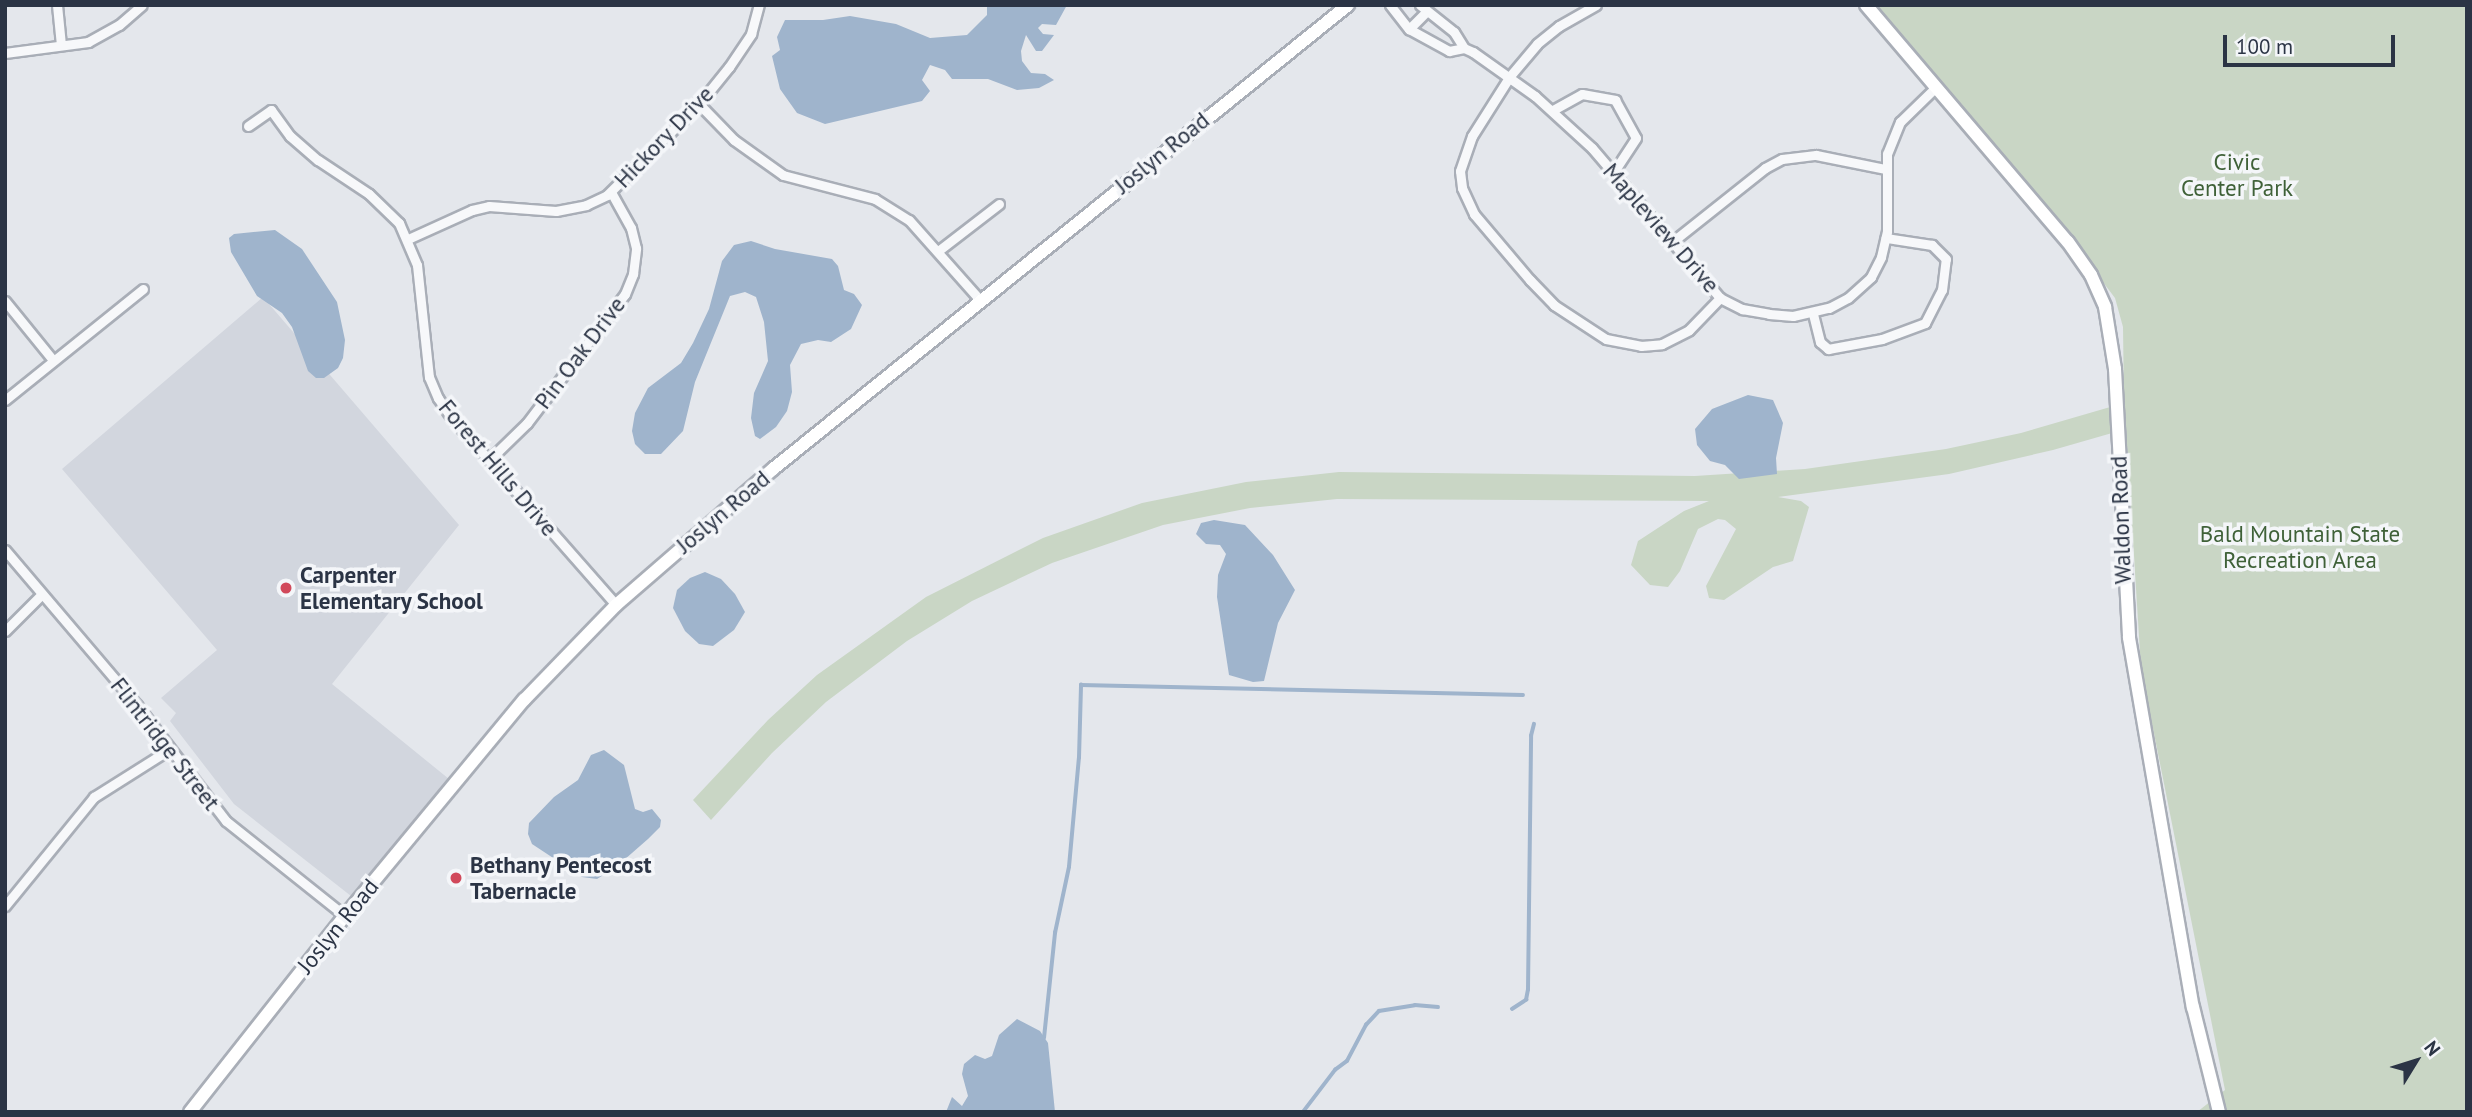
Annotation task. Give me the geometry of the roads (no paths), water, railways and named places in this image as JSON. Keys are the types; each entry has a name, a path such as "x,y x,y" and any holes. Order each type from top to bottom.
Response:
{"street":[{"path":"57,5 61,45"},
{"path":"5,53 88,42 105,34 142,5"},
{"name":"Hickory Drive","path":"408,239 472,210 489,206 556,211 586,205 611,192 699,104 729,68 751,34 759,5"},
{"name":"Joslyn Road","path":"190,1112 345,916 524,700 616,605 773,470 1348,5"},
{"name":"Mapleview Drive","path":"1390,5 1409,29 1449,51 1464,48"},
{"path":"1596,5 1559,26 1537,44 1510,76 1484,114 1463,162 1460,171 1462,188 1474,214 1554,305 1606,339 1641,346 1662,344 1689,330 1720,298"},
{"name":"Waldon Road","path":"1866,5 2078,254 2095,283 2107,315 2115,369 2129,638 2193,1007 2219,1112"},
{"name":"Mapleview Drive","path":"1409,29 1423,9 1454,32 1464,48 1510,76 1553,110 1576,130 1720,298 1742,309 1769,314 1813,314 1847,298 1861,288 1881,257 1886,238 1885,169 1900,122 1936,87"},
{"path":"1553,110 1582,94 1615,100 1636,138 1613,173"},
{"path":"699,104 734,140 765,166 783,175 876,199 909,220 981,301"},
{"name":"Forest Hills Drive","path":"248,126 271,110 290,136 386,208 408,239 419,276 429,377 451,417 616,605"},
{"path":"1672,242 1765,168 1782,159 1816,155 1885,169"},
{"name":"Pin Oak Drive","path":"489,460 527,423 625,294 633,274 636,248 631,228 611,192"},
{"path":"938,251 999,204"},
{"path":"1813,314 1820,342 1828,349 1882,339 1925,323 1942,290 1945,260 1932,245 1886,238"},
{"path":"5,400 143,289"},
{"path":"5,301 53,360"},
{"name":"Flintridge Street","path":"5,550 137,705 226,821 345,916"},
{"path":"5,631 42,594"},
{"path":"5,906 94,797 170,749"}],"water":[{"path":"987,5 1067,5 1056,25 1042,24 1038,28 1043,34 1054,35 1042,51 1036,51 1026,35 1021,51 1022,61 1031,73 1045,74 1054,80 1039,88 1017,90 988,79 952,79 945,70 930,65 922,80 930,91 922,101 825,124 797,113 780,89 772,56 780,50 777,37 785,20 823,20 850,16 896,24 930,38 967,35 987,15"},
{"path":"275,230 302,249 337,302 345,340 343,358 338,368 324,378 316,378 308,371 292,327 282,313 257,296 231,252 229,238 234,234"},
{"path":"751,241 775,249 832,259 838,266 844,290 854,294 862,305 851,329 831,342 818,340 801,344 790,365 792,392 787,411 776,427 760,439 755,436 751,418 754,393 768,361 764,322 756,297 745,292 730,296 695,382 683,431 661,454 645,454 635,444 632,431 635,413 648,388 681,363 693,343 709,309 722,261 734,245"},
{"path":"1748,395 1773,400 1783,423 1776,458 1777,474 1739,479 1725,465 1710,461 1697,445 1695,429 1712,409"},
{"path":"1214,520 1245,525 1273,555 1295,590 1278,623 1264,681 1253,682 1229,675 1217,597 1218,575 1226,554 1220,545 1206,544 1196,534 1201,523"},
{"path":"705,572 721,579 735,594 745,612 734,630 713,646 699,644 685,631 673,608 677,590 690,578"},
{"path":"604,750 624,765 635,809 643,812 652,809 661,820 660,827 648,839 616,867 597,879 582,877 532,844 528,834 529,823 554,797 578,780 591,755"},
{"path":"1017,1019 1040,1031 1048,1043 1055,1112 946,1112 952,1097 962,1106 968,1096 962,1074 964,1064 975,1055 985,1059 992,1056 999,1035"}],"waterway":[{"path":"1044,1038 1055,933 1069,867 1079,758 1081,685 1523,695"},
{"path":"1512,1009 1526,1000 1528,990 1531,736 1534,724"},
{"path":"1303,1112 1335,1070 1347,1061 1366,1025 1379,1011 1415,1005 1438,1007"}],"place":[{"name":"Carpenter Elementary School","path":"286,588"},
{"name":"Bethany Pentecost Tabernacle","path":"456,878"}],"park label":[{"name":"Civic Center Park","path":"2237,175"},
{"name":"Bald Mountain State Recreation Area","path":"2300,547"}]}
